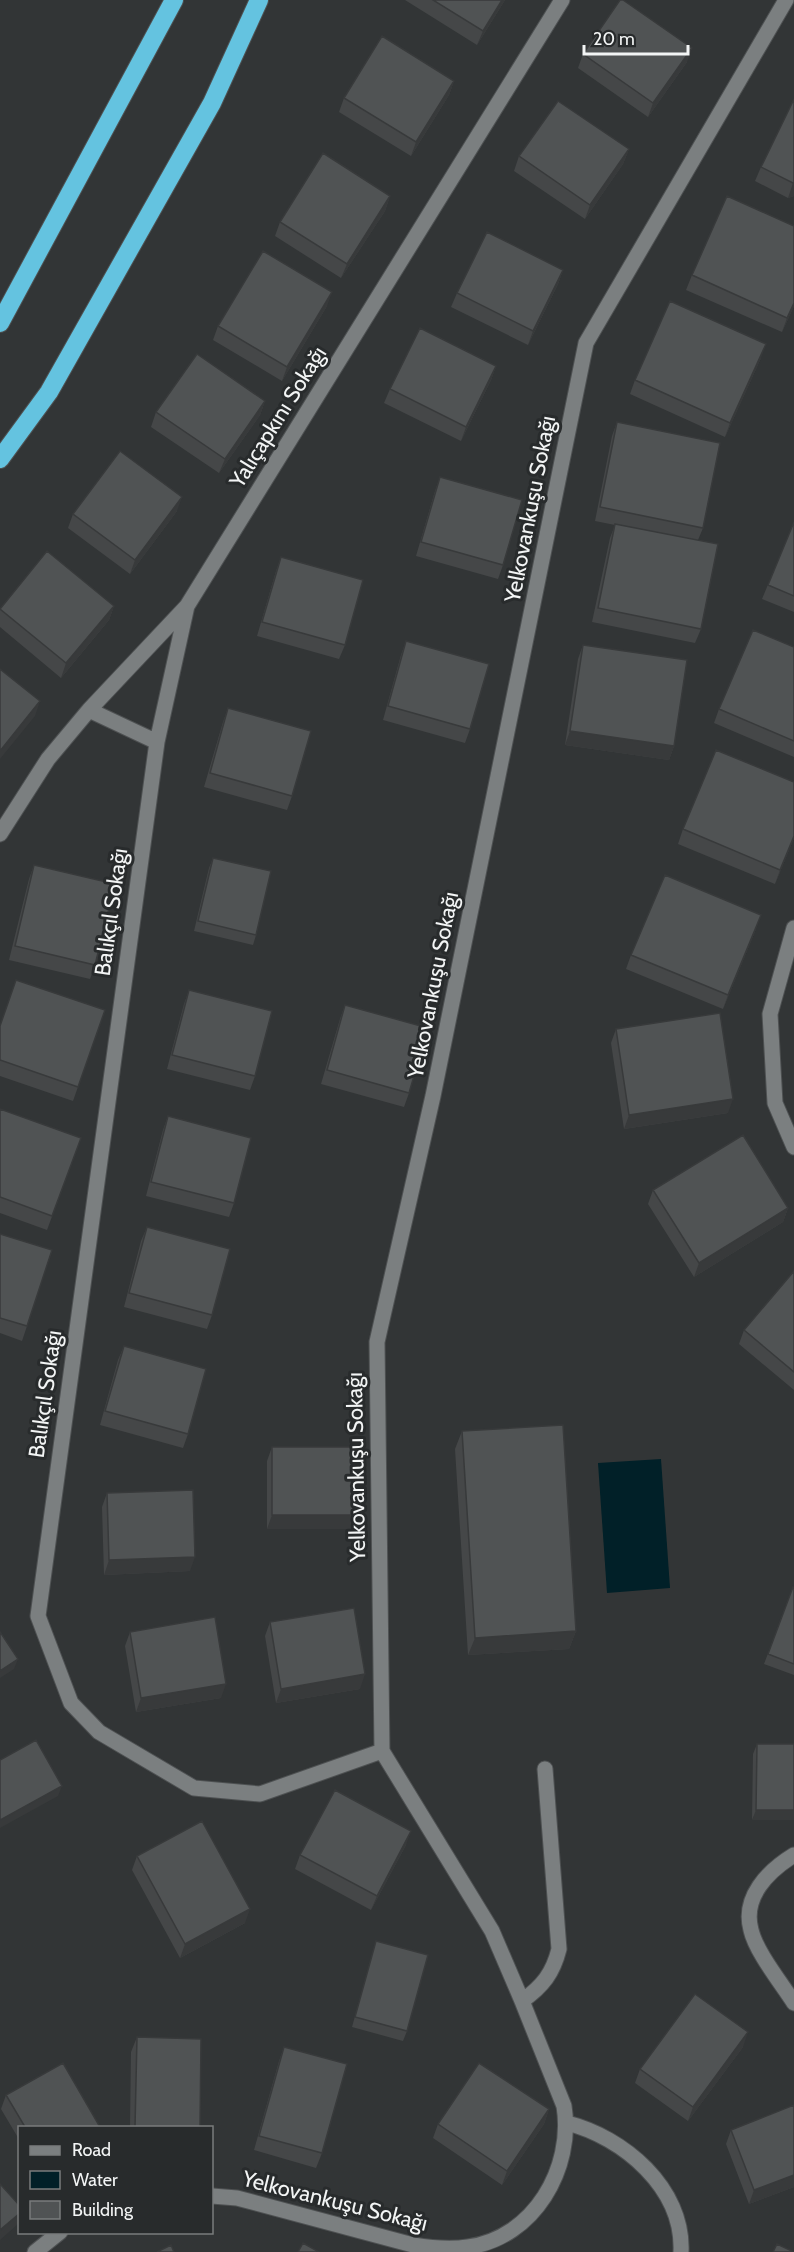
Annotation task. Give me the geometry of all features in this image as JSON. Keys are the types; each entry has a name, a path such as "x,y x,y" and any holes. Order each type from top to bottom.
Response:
{"highway":[{"path":"0,323 174,0"},
{"path":"0,459 61,372 212,103 259,0"}],"street":[{"name":"Yalıçapkını Sokağı","path":"0,834 48,759 89,710 188,606 562,0"},
{"name":"Yelkovankuşu Sokağı","path":"213,2196 237,2198 435,2251 470,2247 502,2236 527,2218 545,2197 556,2178 563,2156 567,2123 560,2095 492,1930 382,1750 377,1341 433,1096 586,343 786,0"},
{"name":"Balıkçıl Sokağı","path":"188,606 157,742 38,1616 71,1702 99,1732 194,1788 260,1794 382,1750"},
{"path":"89,710 157,742"},
{"path":"794,928 770,1014 775,1103 794,1147"},
{"path":"522,2001 538,1990 548,1978 555,1965 559,1949 544,1768"},
{"path":"794,1855 779,1864 765,1878 753,1895 749,1912 751,1931 762,1953 794,2003"},
{"path":"567,2123 587,2128 629,2153 645,2168 659,2185 675,2214 680,2228 681,2252"},
{"path":"35,2252 57,2234"}],"water":[{"path":"661,1459 670,1588 607,1593 598,1463"}],"building":[{"path":"433,0 502,0 483,31"},
{"path":"620,0 692,48 653,103 583,54"},
{"path":"382,36 454,81 416,142 344,98"},
{"path":"794,99 794,183 793,183 761,167"},
{"path":"558,101 629,149 590,205 519,156"},
{"path":"323,153 390,196 347,264 280,222"},
{"path":"727,196 794,226 794,303 787,318 692,275"},
{"path":"487,232 563,270 533,331 457,293"},
{"path":"263,251 332,292 287,367 218,326"},
{"path":"670,301 766,344 730,423 635,380"},
{"path":"420,328 496,366 466,427 390,389"},
{"path":"197,354 265,401 225,459 156,412"},
{"path":"617,422 720,443 703,528 600,507"},
{"path":"120,451 182,497 135,560 73,514"},
{"path":"440,477 522,500 503,565 421,542"},
{"path":"794,522 794,596 768,585"},
{"path":"615,524 718,544 701,629 598,608"},
{"path":"47,551 114,606 66,663 0,609"},
{"path":"281,557 363,580 345,645 262,622"},
{"path":"753,630 794,647 794,741 719,709"},
{"path":"406,641 489,664 470,729 388,706"},
{"path":"583,645 687,660 674,746 570,731"},
{"path":"0,669 40,701 0,751"},
{"path":"228,708 311,731 292,796 210,773"},
{"path":"716,750 794,782 794,836 780,870 683,829"},
{"path":"213,858 271,871 256,935 198,921"},
{"path":"34,865 115,884 95,965 15,946"},
{"path":"665,875 761,915 728,995 631,955"},
{"path":"16,980 105,1010 78,1087 0,1060 0,1026"},
{"path":"189,990 272,1011 255,1076 172,1055"},
{"path":"345,1005 428,1028 409,1093 327,1070"},
{"path":"720,1013 733,1099 629,1115 616,1029"},
{"path":"0,1109 81,1138 52,1216 0,1197"},
{"path":"168,1116 251,1138 234,1203 151,1182"},
{"path":"743,1135 788,1208 699,1263 653,1190"},
{"path":"147,1227 230,1249 212,1315 129,1293"},
{"path":"0,1234 52,1250 27,1326 0,1318"},
{"path":"794,1271 794,1372 744,1330"},
{"path":"124,1346 206,1369 188,1434 105,1411"},
{"path":"563,1425 576,1631 475,1638 462,1431"},
{"path":"272,1447 358,1447 358,1515 272,1515"},
{"path":"193,1490 195,1557 109,1560 107,1493"},
{"path":"794,1588 794,1664 768,1654"},
{"path":"354,1608 365,1674 281,1689 270,1622"},
{"path":"215,1617 226,1684 141,1698 130,1632"},
{"path":"0,1632 18,1659 0,1671"},
{"path":"36,1740 62,1786 0,1820 0,1760"},
{"path":"757,1744 794,1744 794,1810 756,1810"},
{"path":"335,1790 411,1831 377,1896 300,1855"},
{"path":"202,1821 250,1909 185,1944 137,1856"},
{"path":"376,1941 428,1955 407,2031 355,2017"},
{"path":"695,1994 748,2032 693,2107 640,2069"},
{"path":"137,2037 201,2039 200,2126 135,2126"},
{"path":"284,2047 347,2064 322,2153 259,2136"},
{"path":"63,2063 99,2126 24,2126 6,2095"},
{"path":"479,2063 549,2109 507,2171 438,2124"},
{"path":"794,2105 794,2175 754,2190 731,2130"},
{"path":"0,2184 18,2204 18,2215 0,2230"},
{"path":"303,2243 319,2252 298,2252"},
{"path":"777,2244 794,2252 773,2252"},
{"path":"171,2245 174,2252 157,2252"}]}
